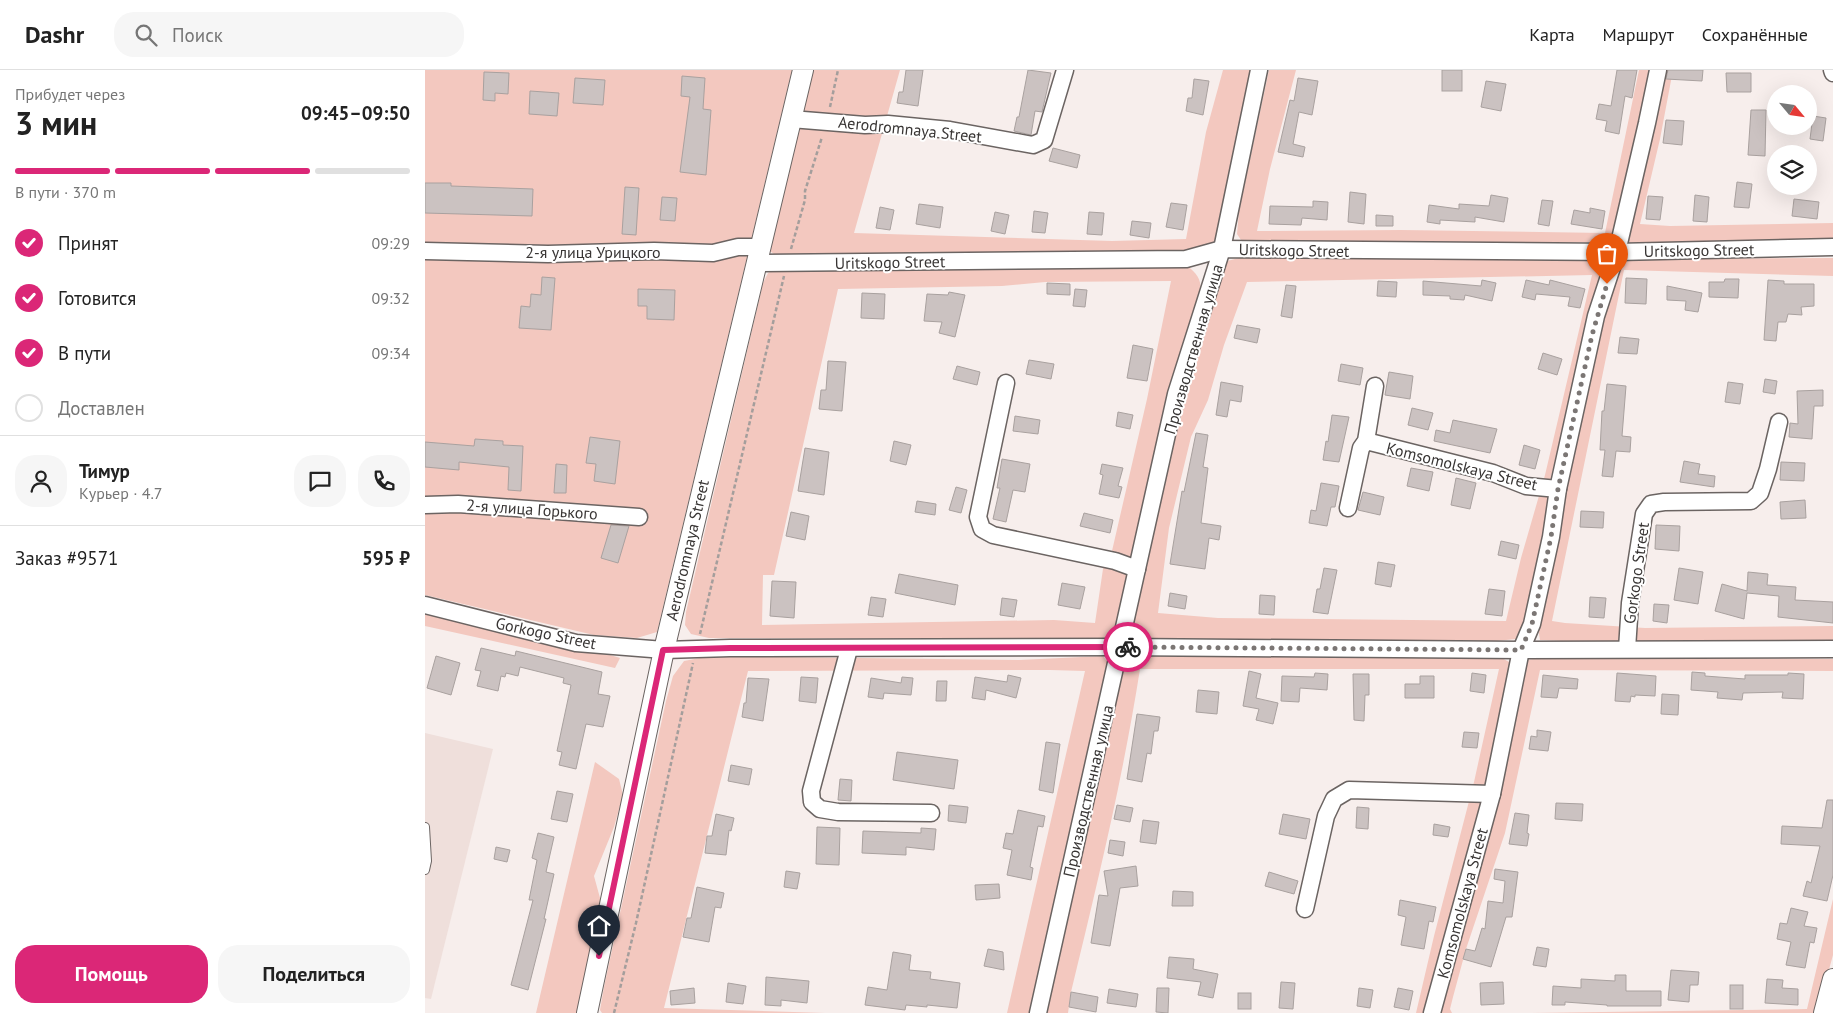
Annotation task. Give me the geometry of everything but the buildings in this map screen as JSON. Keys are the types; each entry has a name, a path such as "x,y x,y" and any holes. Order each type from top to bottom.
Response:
{"street":[{"name":"Aerodromnaya Street","path":"587,1013 663,650 803,70"},
{"name":"Aerodromnaya Street","path":"791,119 865,125 888,124 950,130 1033,145 1043,140 1065,70"},
{"name":"Производственная улица","path":"1038,1013 1176,394 1222,249 1259,70"},
{"name":"Komsomolskaya Street","path":"1432,1013 1492,794 1521,650 1534,615 1551,537 1558,489 1596,316 1617,252 1658,70"},
{"name":"2-я улица Урицкого","path":"425,251 547,254 654,251 713,253 738,247 758,255"},
{"name":"Uritskogo Street","path":"758,255 787,263 1186,260 1222,249 1265,251 1617,252 1833,247"},
{"path":"1006,384 978,517 982,529 993,535 1115,561 1137,569"},
{"name":"Komsomolskaya Street","path":"1348,508 1361,448 1365,441 1375,386"},
{"name":"Gorkogo Street","path":"1627,649 1630,603 1644,514 1651,504 1663,502 1751,501 1760,493 1768,470 1779,422"},
{"name":"Komsomolskaya Street","path":"1365,441 1493,473 1526,486 1558,489"},
{"name":"2-я улица Горького","path":"425,505 458,504 639,517"},
{"name":"Gorkogo Street","path":"425,605 576,643 663,650 1120,647 1521,650 1833,648"},
{"path":"849,649 811,791 812,802 820,809 838,812 931,813"},
{"path":"1305,909 1326,816 1334,799 1349,790 1492,794"},
{"path":"1824,1013 1833,979"}],"lane":[{"path":"425,827 427,861 425,870"}],"path":[{"path":"614,1013 696,649 787,263 805,200 805,191 827,121 838,70"}],"shaded area":[{"path":"425,70 792,70 657,632 637,638 594,635 425,595"},
{"path":"810,70 900,70 854,233 1112,241 1186,239 1206,132 1223,70 1253,70 1217,238 1206,249 1184,254 778,257 770,251 770,240"},
{"path":"1269,70 1296,70 1270,169 1257,231 1401,230 1605,233 1639,70 1649,70 1616,239 1604,242 1254,244 1241,240 1237,234 1239,211"},
{"path":"1662,70 1673,70 1660,139 1640,224 1670,226 1833,223 1833,242 1635,247 1628,243 1626,235"},
{"path":"1239,258 1593,259 1602,265 1550,481 1546,524 1523,629 1516,639 1496,641 1145,639 1135,635 1133,621 1159,493 1227,261","holes":["1592,275 1545,475 1521,558 1506,621 1218,618 1158,613 1169,528 1191,437 1208,400 1224,345 1247,282"]},
{"path":"1833,258 1833,276 1624,270 1552,621 1645,628 1833,626 1833,642 1605,643 1540,640 1538,627 1591,361 1617,266 1625,259"},
{"path":"1186,265 1193,270 1201,286 1197,313 1115,636 1104,639 709,638 691,634 685,625 686,612 763,283 768,273 777,268","holes":["1171,281 1147,399 1112,551 1103,569 1095,623 1054,620 762,625 763,575 774,575 838,289 1002,286 1045,282"]},
{"path":"425,614 518,636 591,649 620,658 615,668 425,626"},
{"path":"710,656 1019,660 1103,656 1109,664 1030,1013 1007,1013 1085,671 748,671 664,1008 825,1013 602,1013 600,1010 604,987 673,676 684,661"},
{"path":"1128,656 1500,657 1511,663 1488,780 1426,1013 1416,1013 1474,782 1499,669 1140,669 1118,791 1071,992 1068,1013 1044,1013 1122,661"},
{"path":"1542,657 1833,659 1833,671 1540,670 1505,833 1466,949 1450,1009 1452,1013 1437,1013 1523,673 1528,660"},
{"path":"425,733 493,749 431,999 425,998"},
{"path":"595,762 619,779 623,795 614,827 594,876 603,909 577,1013 536,1013"},
{"path":"1833,899 1833,955 1817,1013 1531,1013 1807,1009"}],"way so far":[{"path":"1128,647 1521,650 1532,624 1551,537 1558,489 1596,316 1607,284"}],"route":[{"path":"599,956 663,650 730,648 1128,647"}]}
